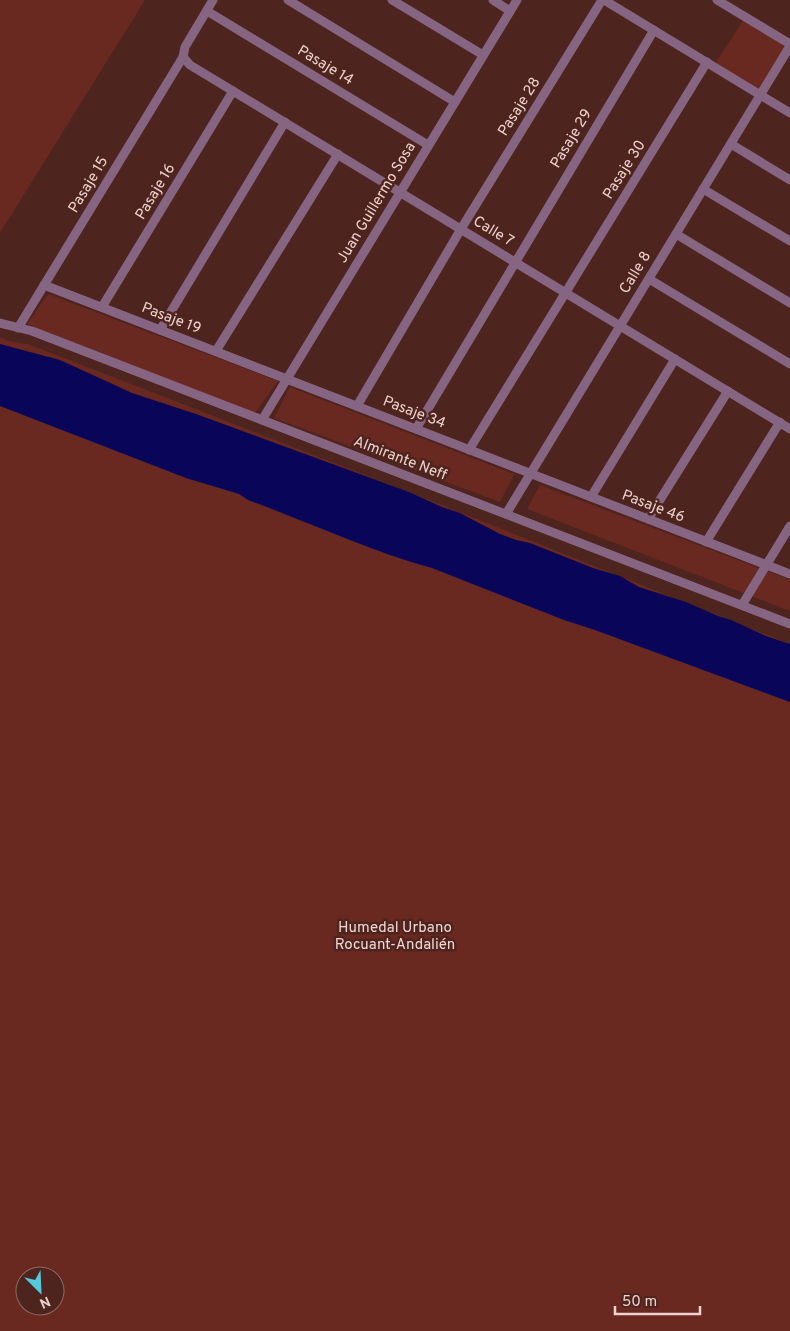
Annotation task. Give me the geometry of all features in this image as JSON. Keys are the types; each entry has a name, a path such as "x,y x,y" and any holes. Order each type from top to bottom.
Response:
{"street":[{"name":"Pasaje 15","path":"18,328 183,57 185,47 213,0"},
{"path":"288,0 455,102"},
{"path":"392,0 483,56"},
{"path":"493,0 510,11"},
{"name":"Juan Guillermo Sosa","path":"262,420 516,0"},
{"path":"603,0 790,113"},
{"name":"Pasaje 28","path":"357,406 461,229 603,0"},
{"path":"717,0 790,45"},
{"name":"Pasaje 14","path":"207,10 428,146"},
{"name":"Pasaje 29","path":"416,429 654,30"},
{"name":"Calle 8","path":"506,514 790,45"},
{"name":"Calle 7","path":"183,57 187,63 790,429"},
{"name":"Pasaje 30","path":"469,450 707,62"},
{"name":"Pasaje 16","path":"102,307 233,91"},
{"path":"160,330 285,122"},
{"path":"730,144 790,180"},
{"path":"216,351 338,154"},
{"path":"703,189 790,241"},
{"path":"676,234 790,302"},
{"path":"649,279 790,364"},
{"name":"Pasaje 19","path":"44,285 287,378"},
{"name":"Almirante Neff","path":"0,323 32,331 790,624"},
{"path":"591,497 675,359"},
{"name":"Pasaje 34","path":"287,378 530,474"},
{"path":"648,519 728,391"},
{"path":"706,542 780,422"},
{"name":"Pasaje 46","path":"530,474 790,574"},
{"path":"742,605 790,526"}],"green space":[{"path":"0,0 145,0 0,233"},
{"path":"744,19 787,46 759,91 715,64"},
{"path":"48,294 278,381 255,413 27,324"},
{"name":"Humedal Urbano Rocuant-Andalién","path":"0,337 9,341 28,344 409,492 790,644 790,1331 0,1331"},
{"path":"290,387 514,474 500,502 274,418"},
{"path":"540,485 790,580 790,611 527,509"}],"shaded area":[{"path":"0,344 60,360 132,393 196,414 409,492 460,513 500,534 620,576 639,587 686,602 766,636 790,644 790,702 564,620 432,568 362,545 248,500 239,494 186,478 0,406"}]}
